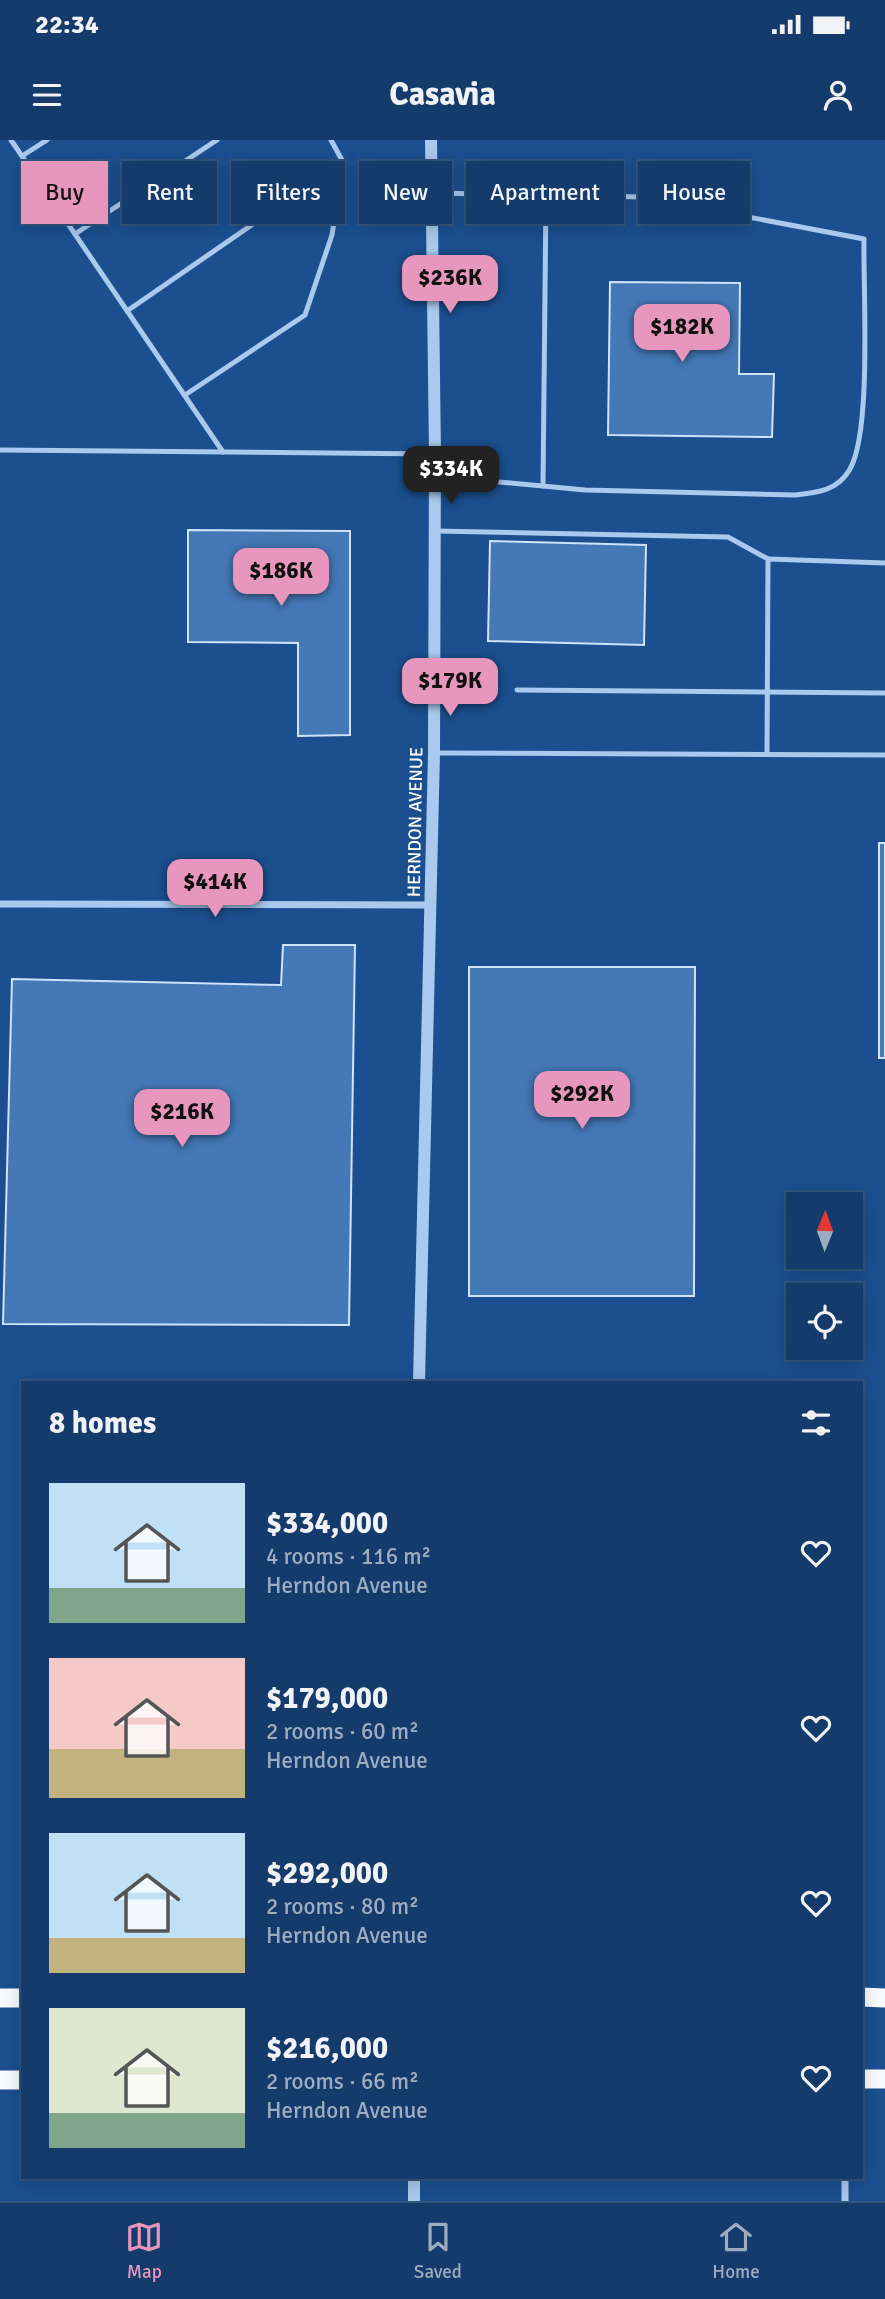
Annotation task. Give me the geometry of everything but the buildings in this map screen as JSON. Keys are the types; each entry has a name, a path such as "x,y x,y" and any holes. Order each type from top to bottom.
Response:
{"highway":[{"path":"863,1997 885,1998"},
{"path":"0,1998 21,1998"},
{"path":"863,2079 885,2079"},
{"path":"0,2080 21,2080"}],"street":[{"name":"HERNDON AVENUE","path":"431,140 432,161"},
{"name":"HERNDON AVENUE","path":"419,1381 434,753 433,224"},
{"path":"0,904 431,905"},
{"path":"414,2179 414,2201"},
{"path":"845,2179 845,2201"}],"lane":[{"path":"11,140 223,452"},
{"path":"22,156 47,140"},
{"path":"75,234 217,140"},
{"path":"331,140 342,161"},
{"path":"434,481 585,490 795,495 825,492 850,470 862,431 864,239 643,197 624,197"},
{"path":"127,311 254,224"},
{"path":"185,395 305,315 334,224"},
{"path":"543,486 546,224"},
{"path":"0,450 435,454"},
{"path":"434,531 728,537 768,559 885,564"},
{"path":"767,754 768,559"},
{"path":"517,690 885,693"},
{"path":"434,753 885,755"}]}
